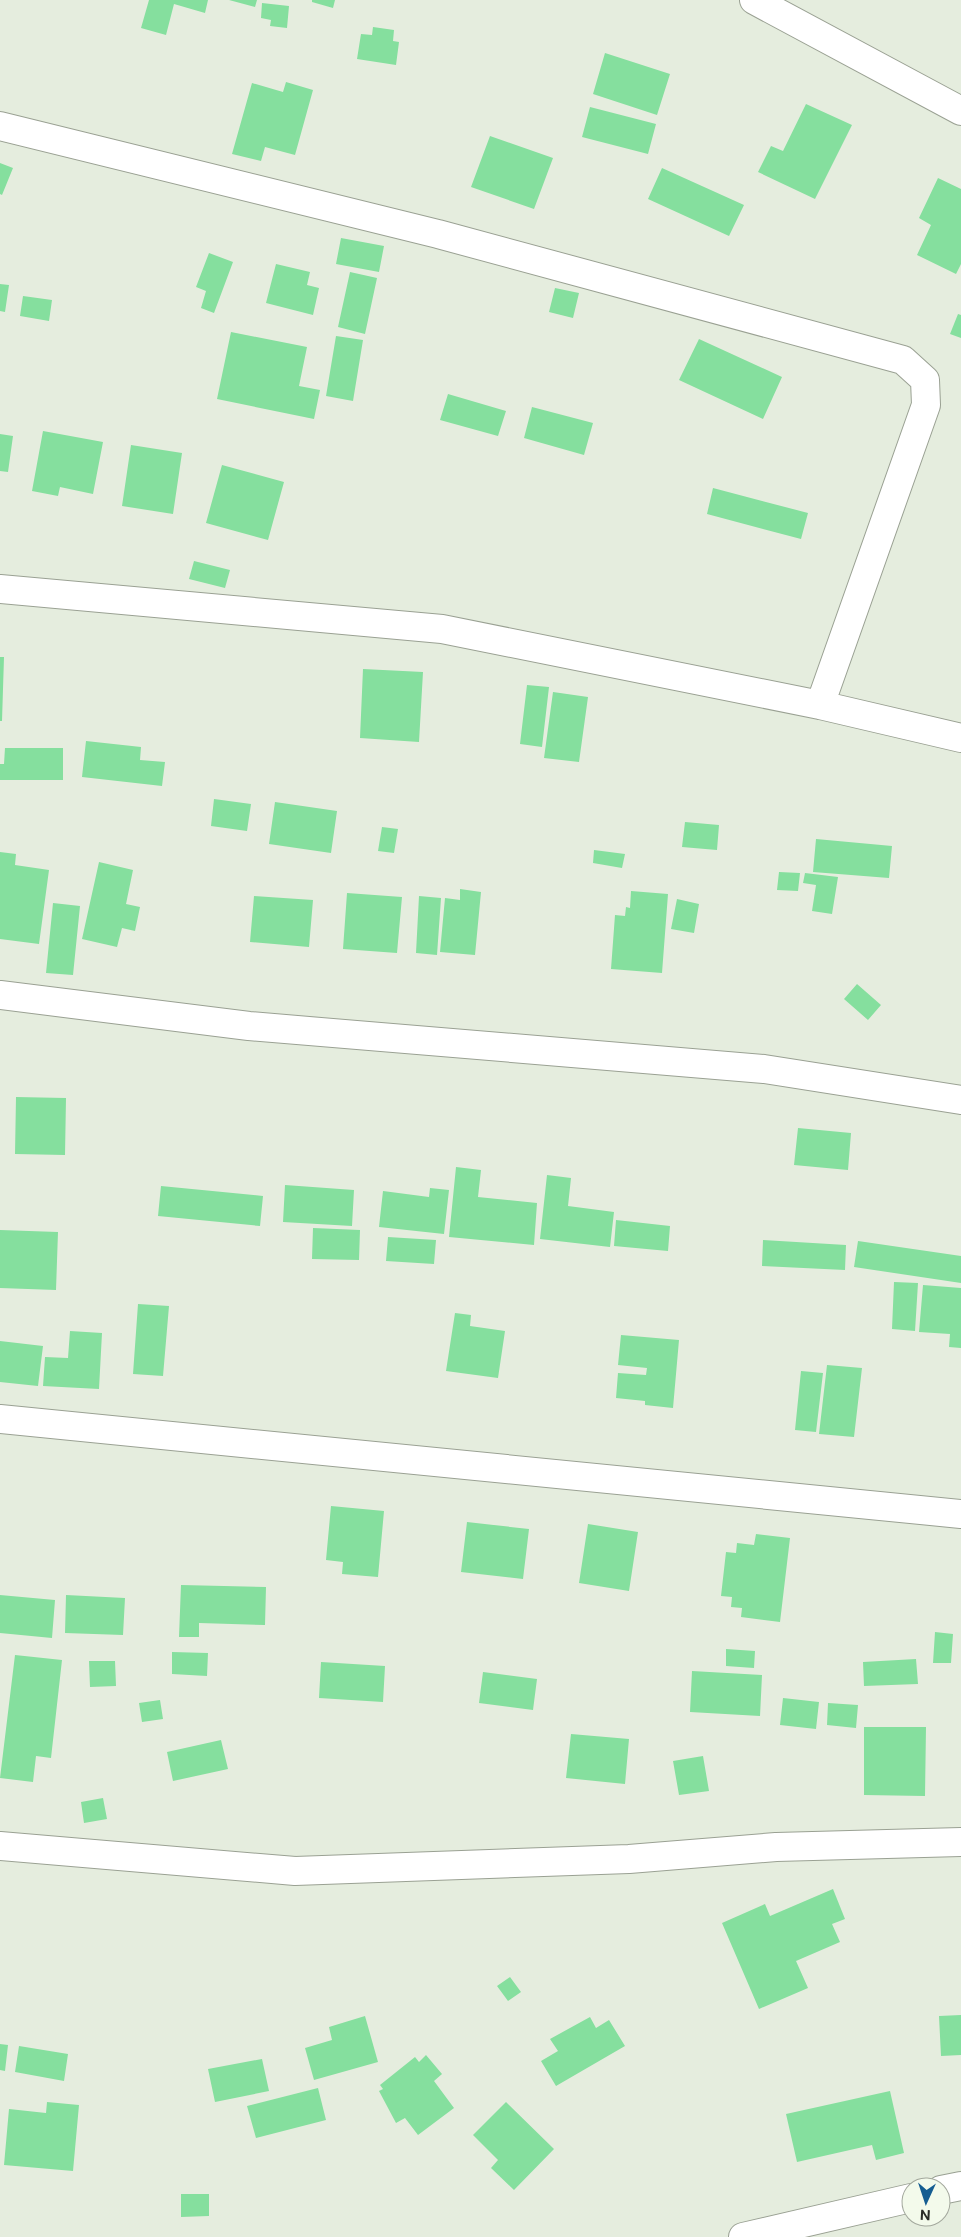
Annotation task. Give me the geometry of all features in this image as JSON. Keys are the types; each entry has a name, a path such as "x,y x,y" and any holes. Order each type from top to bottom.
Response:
{"street":[{"path":"769,3 961,111"},
{"path":"0,126 438,234 904,360 925,380 926,405 820,705"},
{"path":"0,589 442,629 820,705 961,738"},
{"path":"0,996 249,1026 764,1070 961,1100"},
{"path":"0,1419 961,1514"},
{"path":"0,1846 296,1871 628,1859 776,1847 961,1842"},
{"path":"743,2237 901,2200"}],"building":[{"path":"149,0 208,0 205,13 174,4 166,35 141,28"},
{"path":"229,0 257,0 255,7"},
{"path":"312,0 335,0 333,8 312,2"},
{"path":"262,3 289,6 287,28 270,26 271,20 261,18"},
{"path":"373,27 394,30 393,41 399,42 396,65 357,59 361,34 372,35"},
{"path":"605,53 670,74 657,115 593,94"},
{"path":"286,82 313,90 295,155 265,147 261,161 232,154 252,83 283,92"},
{"path":"806,104 852,125 815,199 758,172 771,146 783,151"},
{"path":"590,107 656,124 648,154 582,137"},
{"path":"490,136 553,158 534,209 471,187"},
{"path":"0,163 13,168 2,195 0,194"},
{"path":"662,168 744,205 729,236 648,199"},
{"path":"938,178 961,189 961,264 956,274 917,255 931,225 919,218"},
{"path":"341,238 384,246 379,272 336,264"},
{"path":"209,253 233,262 214,313 201,308 206,291 196,287"},
{"path":"276,264 310,272 307,285 319,288 313,315 266,303"},
{"path":"350,272 377,278 365,334 338,327"},
{"path":"0,284 9,285 5,312 0,311"},
{"path":"555,288 579,293 573,318 549,312"},
{"path":"23,296 52,300 49,321 20,316"},
{"path":"958,314 961,315 961,338 950,334"},
{"path":"231,332 307,347 299,386 320,390 314,419 217,399"},
{"path":"336,336 363,340 353,401 326,396"},
{"path":"699,339 782,377 763,419 679,380"},
{"path":"448,394 506,411 498,436 440,420"},
{"path":"532,407 593,423 584,455 524,438"},
{"path":"43,431 103,442 93,494 60,487 58,496 32,491"},
{"path":"0,434 13,436 8,472 0,471"},
{"path":"131,445 182,453 173,514 122,506"},
{"path":"222,465 284,482 268,540 206,523"},
{"path":"713,488 808,513 801,539 707,514"},
{"path":"194,561 230,570 225,588 189,579"},
{"path":"0,657 4,657 2,721 0,721"},
{"path":"363,669 423,672 419,742 360,738"},
{"path":"527,685 549,687 542,747 520,744"},
{"path":"553,692 588,697 579,762 544,758"},
{"path":"86,741 141,747 140,760 165,762 162,786 82,777"},
{"path":"5,748 63,748 63,780 0,780 0,764 4,764"},
{"path":"214,799 251,804 247,831 211,826"},
{"path":"275,802 337,811 331,853 269,844"},
{"path":"685,822 719,825 717,850 682,847"},
{"path":"382,827 398,829 394,853 378,851"},
{"path":"816,839 892,846 889,878 813,872"},
{"path":"594,850 625,854 622,868 593,863"},
{"path":"0,852 16,854 15,865 49,870 39,944 0,939"},
{"path":"99,862 133,870 126,904 140,907 135,931 122,928 117,947 82,939"},
{"path":"779,872 800,873 798,891 777,890"},
{"path":"805,873 838,877 832,914 812,911 816,885 803,883"},
{"path":"460,889 481,892 475,955 440,952 445,898 460,900"},
{"path":"631,891 668,894 662,973 611,969 615,915 625,916 626,907 630,908"},
{"path":"347,893 402,897 397,953 343,949"},
{"path":"254,896 313,900 309,947 250,942"},
{"path":"419,896 441,898 437,955 416,953"},
{"path":"677,899 699,904 694,933 671,929"},
{"path":"53,903 80,906 73,975 46,973"},
{"path":"857,984 881,1005 868,1020 844,999"},
{"path":"16,1097 66,1098 65,1155 15,1154"},
{"path":"798,1128 851,1133 848,1170 794,1165"},
{"path":"456,1167 481,1170 478,1197 537,1203 534,1245 449,1237"},
{"path":"547,1175 571,1178 568,1206 614,1212 610,1247 540,1239"},
{"path":"285,1185 354,1190 352,1226 283,1222"},
{"path":"161,1186 263,1196 260,1226 158,1216"},
{"path":"430,1188 449,1190 444,1234 379,1227 383,1191 429,1197"},
{"path":"616,1220 670,1226 668,1251 614,1246"},
{"path":"313,1228 360,1230 359,1260 312,1259"},
{"path":"0,1230 58,1232 56,1290 0,1288"},
{"path":"388,1237 436,1240 434,1264 386,1261"},
{"path":"763,1240 846,1245 845,1270 762,1266"},
{"path":"858,1241 961,1256 961,1283 854,1267"},
{"path":"894,1282 918,1283 915,1331 892,1329"},
{"path":"923,1285 961,1288 961,1348 949,1347 950,1334 919,1332"},
{"path":"138,1304 169,1306 163,1376 133,1374"},
{"path":"455,1313 471,1315 470,1326 505,1331 498,1378 446,1371"},
{"path":"70,1331 102,1333 99,1389 43,1386 45,1357 68,1358"},
{"path":"621,1335 679,1340 673,1408 645,1405 645,1401 616,1398 618,1373 646,1375 647,1368 618,1365"},
{"path":"0,1341 43,1346 38,1386 0,1382"},
{"path":"827,1365 862,1368 854,1437 819,1434"},
{"path":"801,1371 823,1373 816,1432 795,1430"},
{"path":"331,1506 384,1511 378,1577 342,1574 343,1562 326,1560"},
{"path":"467,1522 529,1529 523,1579 461,1572"},
{"path":"588,1524 638,1532 629,1591 579,1583"},
{"path":"756,1534 790,1538 780,1622 741,1617 742,1608 731,1607 732,1597 721,1596 726,1552 736,1553 737,1543 754,1545"},
{"path":"181,1585 266,1587 265,1625 199,1623 199,1637 179,1637"},
{"path":"0,1595 55,1600 52,1638 0,1633"},
{"path":"66,1595 125,1598 123,1635 65,1633"},
{"path":"935,1632 953,1634 951,1663 933,1663"},
{"path":"726,1649 755,1651 754,1668 726,1666"},
{"path":"172,1652 208,1653 207,1676 172,1674"},
{"path":"15,1655 62,1660 51,1758 36,1756 33,1782 0,1778"},
{"path":"916,1659 918,1684 864,1686 863,1662"},
{"path":"89,1661 115,1661 116,1686 90,1687"},
{"path":"321,1662 385,1666 383,1702 319,1698"},
{"path":"692,1671 762,1675 760,1716 690,1712"},
{"path":"483,1672 537,1679 533,1710 479,1703"},
{"path":"783,1698 819,1702 816,1729 780,1725"},
{"path":"160,1700 163,1719 142,1722 139,1703"},
{"path":"828,1703 858,1705 856,1728 827,1725"},
{"path":"864,1727 926,1727 925,1796 864,1795"},
{"path":"571,1734 629,1739 625,1784 566,1778"},
{"path":"221,1740 228,1769 173,1781 167,1752"},
{"path":"703,1756 709,1791 679,1795 673,1761"},
{"path":"103,1798 107,1819 84,1823 81,1802"},
{"path":"833,1889 845,1919 832,1924 840,1942 796,1961 808,1988 759,2009 722,1923 765,1904 770,1916"},
{"path":"510,1977 521,1992 508,2001 497,1986"},
{"path":"961,2015 961,2055 941,2056 939,2016"},
{"path":"365,2016 378,2062 314,2080 305,2048 332,2040 329,2027"},
{"path":"590,2017 596,2028 609,2020 625,2046 556,2086 541,2061 558,2051 550,2039"},
{"path":"0,2044 8,2045 5,2071 0,2070"},
{"path":"19,2046 68,2054 64,2081 15,2072"},
{"path":"426,2055 442,2074 434,2081 454,2108 418,2135 405,2118 396,2123 379,2091 383,2089 380,2085 415,2057 419,2062"},
{"path":"262,2059 269,2091 215,2102 208,2069"},
{"path":"318,2088 326,2120 256,2138 247,2106"},
{"path":"890,2091 904,2153 876,2160 872,2145 797,2162 786,2114"},
{"path":"47,2102 79,2105 73,2171 4,2165 9,2109 46,2113"},
{"path":"506,2102 554,2149 514,2190 491,2168 498,2160 473,2135"},
{"path":"181,2194 209,2194 209,2216 181,2217"}]}
